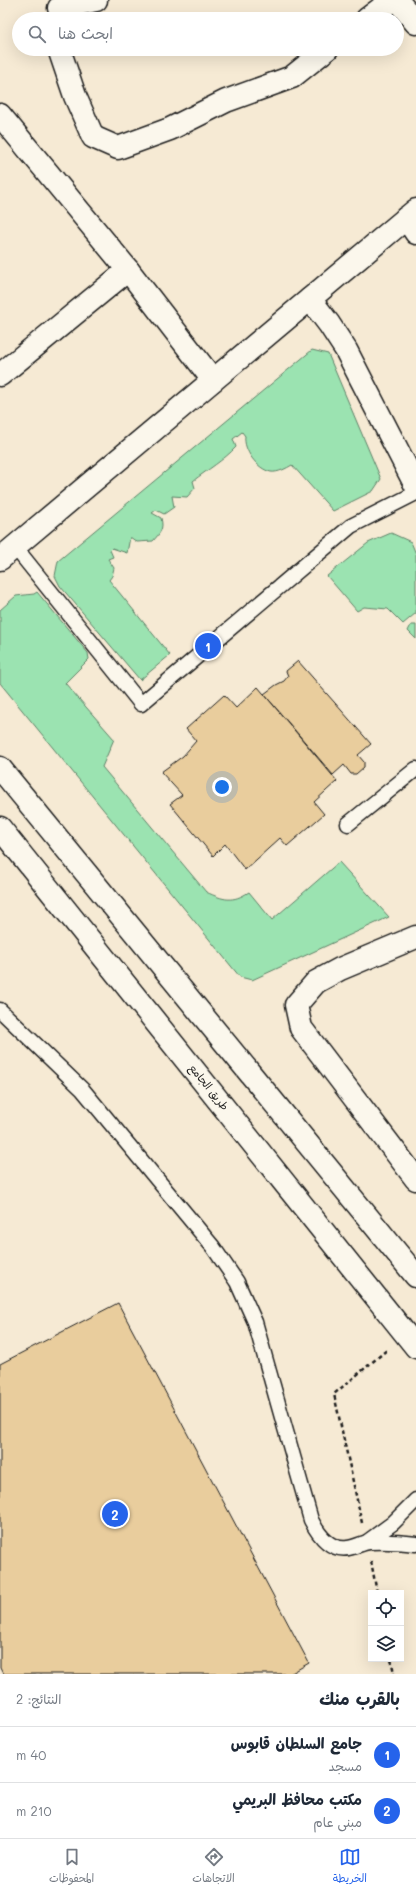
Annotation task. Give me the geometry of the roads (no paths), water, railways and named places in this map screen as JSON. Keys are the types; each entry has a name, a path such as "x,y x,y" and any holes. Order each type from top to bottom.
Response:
{"street":[{"path":"59,9 96,0"},
{"path":"376,12 392,0"},
{"path":"397,0 416,24"},
{"path":"61,56 75,96 93,137 118,148 170,129 226,101 292,77 318,56"},
{"path":"0,114 128,270 213,380"},
{"path":"7,553 310,299 413,220"},
{"path":"0,375 128,270"},
{"path":"310,299 346,350 416,486"},
{"path":"0,768 416,1276"},
{"name":"طريق الجامع","path":"0,828 411,1340"},
{"path":"416,937 340,969 316,982 296,1005 301,1028 416,1179"}],"lane":[{"path":"7,553 141,704 351,526 416,493"},
{"path":"348,824 416,770"},
{"path":"0,1010 83,1090 217,1252 237,1282 255,1322 311,1520 317,1533 330,1545 346,1549 367,1542 392,1541 416,1544"},
{"path":"367,1542 393,1523 416,1500"}],"place":[{"name":"جامع السلطان قابوس","path":"208,646"},
{"name":"مكتب محافظ البريمي","path":"115,1514"}]}
